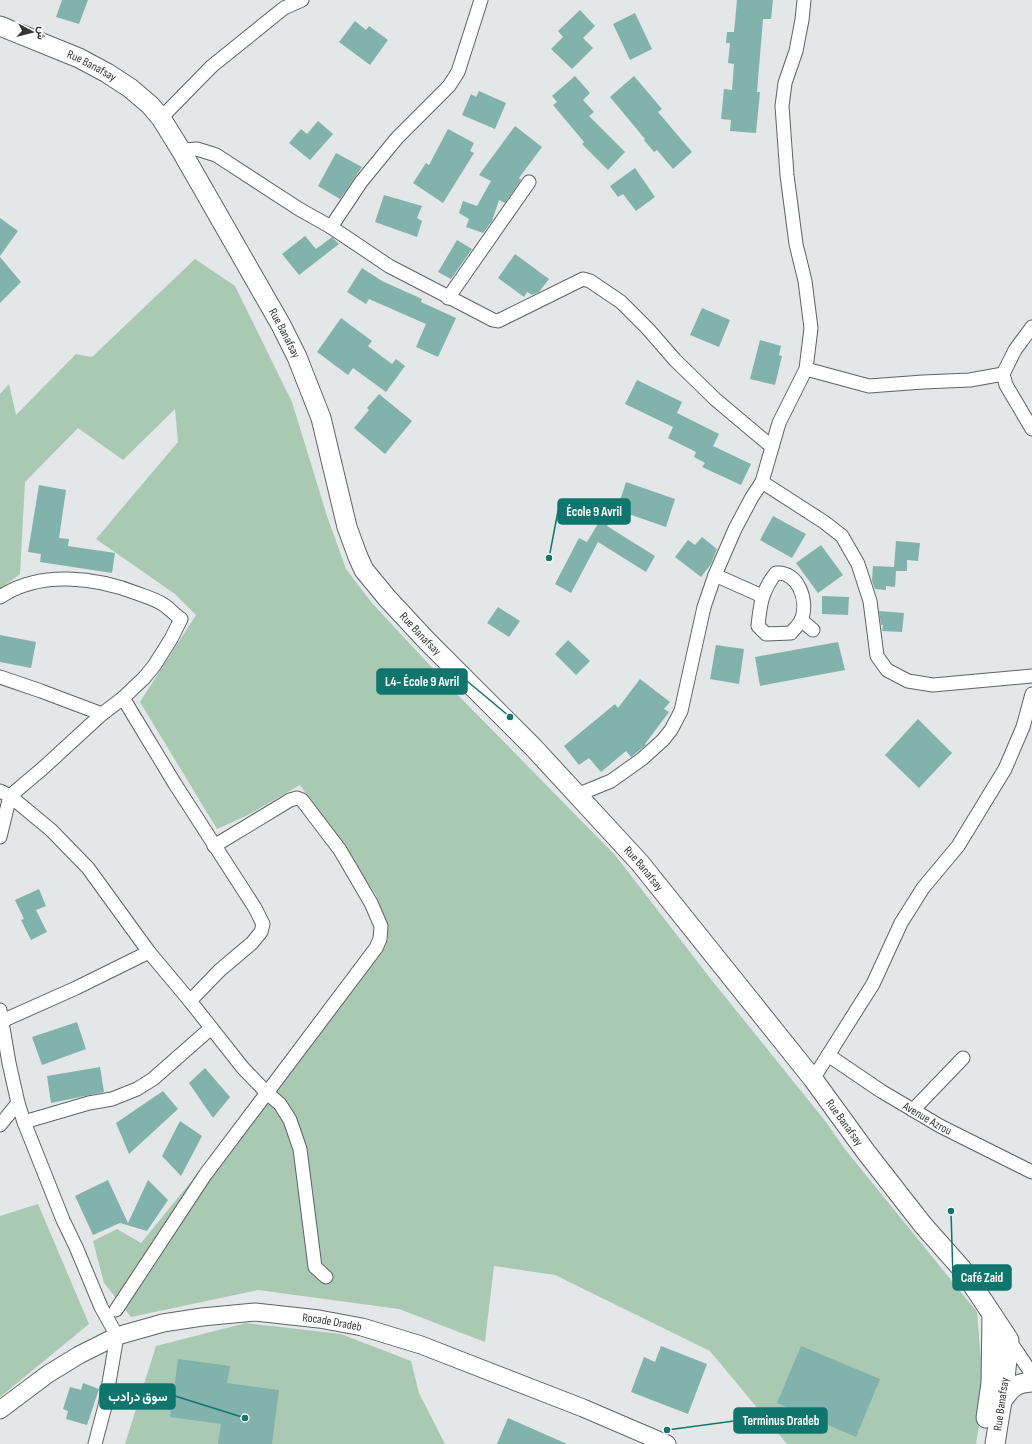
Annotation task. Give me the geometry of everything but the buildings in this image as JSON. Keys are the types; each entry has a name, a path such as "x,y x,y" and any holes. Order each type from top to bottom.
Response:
{"main road":[{"name":"Rue Banafsay","path":"0,26 79,58 107,73 130,88 161,118 281,325 297,357 321,418 347,527 364,570 387,598 427,641 533,747 640,863 813,1079 875,1164 923,1225 962,1269 1009,1340 1002,1401 995,1444"},
{"name":"Rue Banafsay","path":"983,1444 991,1383 992,1316"},
{"path":"1002,1401 1015,1386 1032,1382"}],"street":[{"path":"161,118 212,66 284,8 302,0"},
{"path":"331,227 361,182 396,138 449,86 458,72 481,0"},
{"path":"577,795 611,781 642,759 663,740 671,730 681,711 704,607 715,575 735,529 762,482 779,424 806,369 811,328 805,281 796,244 788,183 782,106 785,83 796,51 804,0"},
{"path":"182,152 197,149 216,155 299,209 331,227 389,266 448,298 496,321 583,279 586,280 620,302 648,329 675,360 715,399 772,447"},
{"path":"448,298 529,182"},
{"path":"1032,327 1015,350 1003,374 1006,386 1032,429"},
{"path":"806,369 869,386 970,380 1003,374"},
{"path":"762,482 824,522 842,536 858,564 870,601 877,656 887,670 908,681 933,685 1032,676"},
{"path":"776,573 788,574 795,580 800,588 804,612 801,620 791,633 766,634 758,626 762,596 770,580 776,573"},
{"path":"715,575 762,596"},
{"path":"0,597 23,585 45,580 85,580 132,592 164,605 181,619 154,666 144,678 42,769 5,793"},
{"path":"801,620 813,630"},
{"path":"0,676 102,714"},
{"path":"813,1079 873,984 901,923 923,888 958,846 1005,769 1023,727 1032,694"},
{"path":"123,698 175,784 255,908 263,924 263,929 252,943 220,970 190,1001"},
{"path":"0,837 5,793"},
{"path":"5,793 51,830 88,868 149,952 243,1068 280,1104 290,1120 300,1149 315,1267 326,1277"},
{"path":"116,1310 205,1175 376,948 380,939 381,926 371,903 340,850 302,800 297,798 290,800 214,846"},
{"path":"95,1444 105,1406 117,1336 101,1308 76,1247 63,1220 24,1122 18,1103 1,1016 76,988 149,952"},
{"path":"24,1122 112,1099 137,1089 153,1079 211,1028"},
{"name":"Avenue Azrou","path":"828,1055 940,1126 1032,1172"},
{"path":"913,1110 963,1058"},
{"path":"0,1125 18,1103"},
{"name":"Rocade Dradeb","path":"0,1410 48,1374 79,1355 117,1336 163,1323 202,1316 255,1312 319,1319 362,1328 422,1345 583,1408 667,1444"},
{"name":"Rue Banafsay","path":"1009,1340 1032,1374"}],"green space":[{"path":"195,259 235,286 292,402 327,516 346,569 372,603 450,687 615,855 710,978 826,1122 844,1148 977,1312 984,1396 976,1444 787,1444 710,1351 555,1275 494,1266 485,1342 399,1309 258,1290 131,1317 104,1283 93,1241 117,1229 141,1243 388,940 376,895 300,785 248,815 217,829 140,702 196,615 175,594 96,539 178,442 175,409 123,460 78,428 25,482 20,574 0,589 0,394 9,384 16,415 76,354 92,357"},
{"path":"38,1204 89,1324 0,1397 0,1216"},
{"path":"246,1323 341,1334 411,1361 419,1393 445,1444 125,1444 156,1346"}],"place":[{"name":"École 9 Avril","path":"549,558"},
{"name":"L4- École 9 Avril","path":"510,717"},
{"name":"Café Zaid","path":"951,1211"},
{"name":"سوق درادب","path":"245,1418"},
{"name":"Terminus Dradeb","path":"667,1430"}]}
